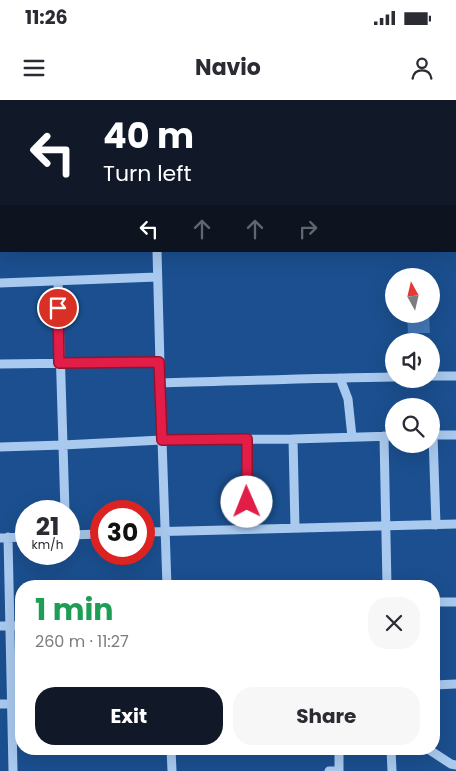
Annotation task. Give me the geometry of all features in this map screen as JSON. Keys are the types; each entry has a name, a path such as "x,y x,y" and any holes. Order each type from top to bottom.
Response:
{"street":[{"path":"157,252 159,362 168,580"},
{"path":"0,282 157,277"},
{"path":"58,281 65,500"},
{"path":"0,364 159,362"},
{"path":"440,376 456,376"},
{"path":"160,383 385,377"},
{"path":"340,378 348,399 352,437"},
{"path":"440,435 456,434"},
{"path":"0,446 162,440 385,436"},
{"path":"247,439 248,529"},
{"path":"293,439 295,528"},
{"path":"387,580 386,525 388,453"},
{"path":"433,453 436,524"},
{"path":"155,532 456,524"},
{"path":"4,538 15,688"},
{"path":"440,602 456,602"},
{"path":"0,626 15,626"},
{"path":"440,685 456,684"},
{"path":"0,704 15,704"},
{"path":"13,771 15,726"},
{"path":"171,755 172,771"},
{"path":"329,771 339,771 339,755"},
{"path":"392,755 392,771"},
{"path":"437,755 456,765"}],"building":[{"path":"407,323 429,323 430,333 408,333"}],"route":[{"path":"58,308 59,363 159,362 162,440 247,439 247,502"}]}
